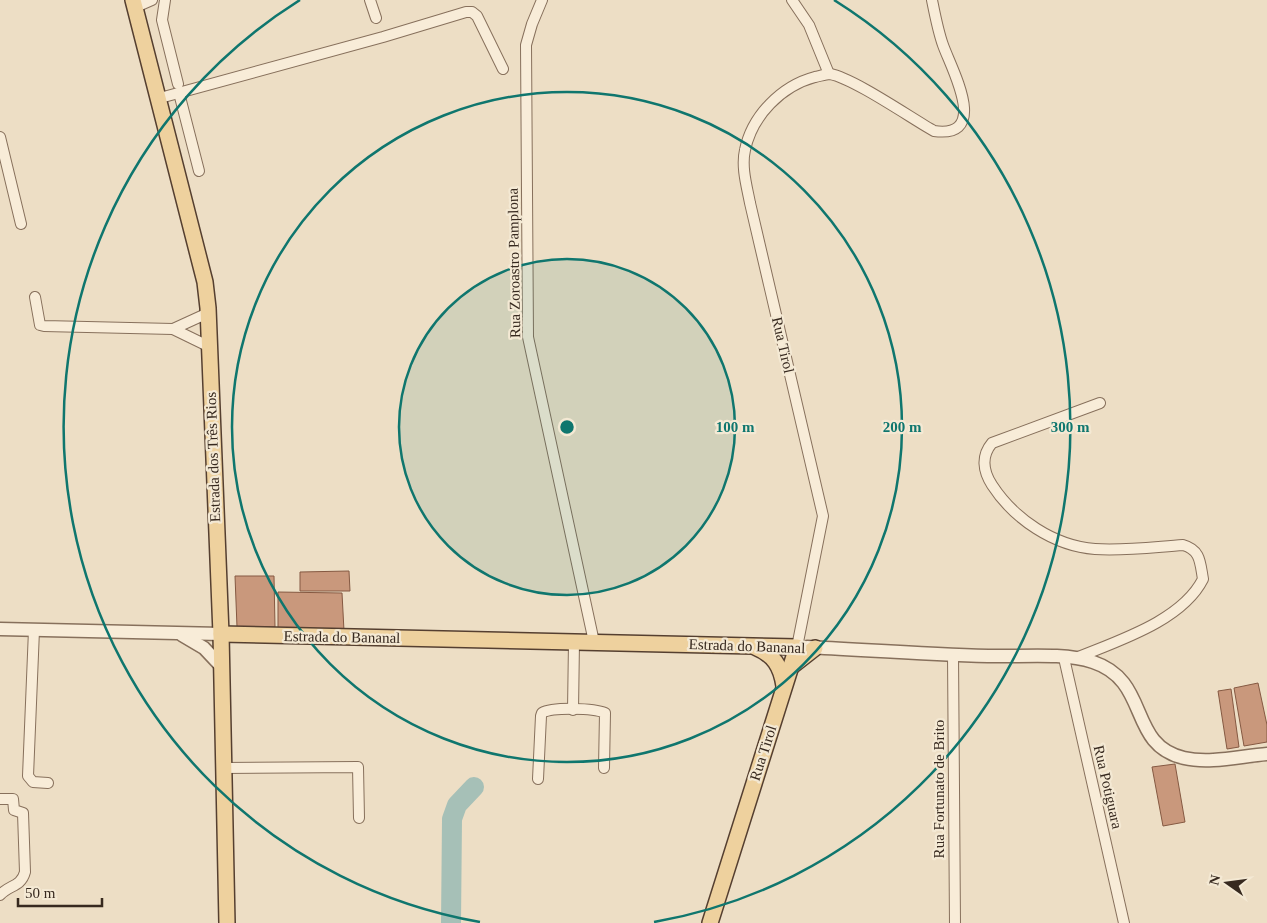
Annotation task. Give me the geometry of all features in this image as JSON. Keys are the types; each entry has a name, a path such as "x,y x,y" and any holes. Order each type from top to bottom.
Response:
{"main road":[{"name":"Estrada dos Três Rios","path":"134,4 160,98 205,282 210,347 221,634 222,768 227,923"},
{"name":"Estrada do Bananal","path":"221,634 797,647"},
{"path":"749,645 765,652 775,660 782,674 784,688"},
{"name":"Rua Tirol","path":"710,923 797,647"},
{"path":"790,667 815,648"}],"street":[{"path":"134,4 152,0"},
{"path":"165,0 162,20 199,171"},
{"path":"370,0 376,18"},
{"name":"Rua Zoroastro Pamplona","path":"542,0 526,44 528,337 594,642"},
{"path":"792,0 809,25 829,74 853,84 934,131 941,132 955,127 961,122 965,107 942,44 932,0"},
{"path":"160,98 178,89 384,37 466,12 472,12 477,16 503,69"},
{"name":"Rua Tirol","path":"797,647 823,516 750,203 744,170 744,152 750,133 773,101 787,90 807,80 829,74"},
{"path":"0,137 21,224"},
{"path":"35,297 40,325 173,329 210,347"},
{"path":"173,329 208,313"},
{"path":"1070,658 1165,618 1191,597 1203,579 1197,552 1191,547 1183,545 1097,549 1068,544 1041,531 1014,512 1000,498 988,479 984,466 985,451 992,443 1100,403"},
{"name":"Estrada do Bananal","path":"0,629 221,634"},
{"path":"34,630 28,776 33,782 48,783"},
{"name":"Estrada do Bananal","path":"178,633 204,648 220,664"},
{"path":"573,710 574,642"},
{"name":"Estrada do Bananal","path":"797,647 954,655 1070,658 1108,668 1119,675 1127,686 1155,744 1175,756 1199,760 1267,754"},
{"name":"Rua Fortunato de Brito","path":"954,655 955,923"},
{"name":"Rua Potiguara","path":"1070,658 1124,923"},
{"path":"538,778 542,713 548,710 605,713 604,768"},
{"path":"222,768 358,767 360,818"},
{"path":"0,799 13,799 14,810 23,813 25,872 23,879 17,886 4,890 0,895"}],"building":[{"path":"349,571 350,591 300,591 300,572"},
{"path":"235,576 274,576 275,627 237,627"},
{"path":"278,592 342,593 344,631 278,630"},
{"path":"1258,683 1267,725 1267,742 1244,746 1234,688"},
{"path":"1231,689 1239,747 1227,749 1218,691"},
{"path":"1175,764 1185,822 1163,826 1152,767"}],"waterway":[{"path":"451,923 452,819 457,805 474,787"}]}
